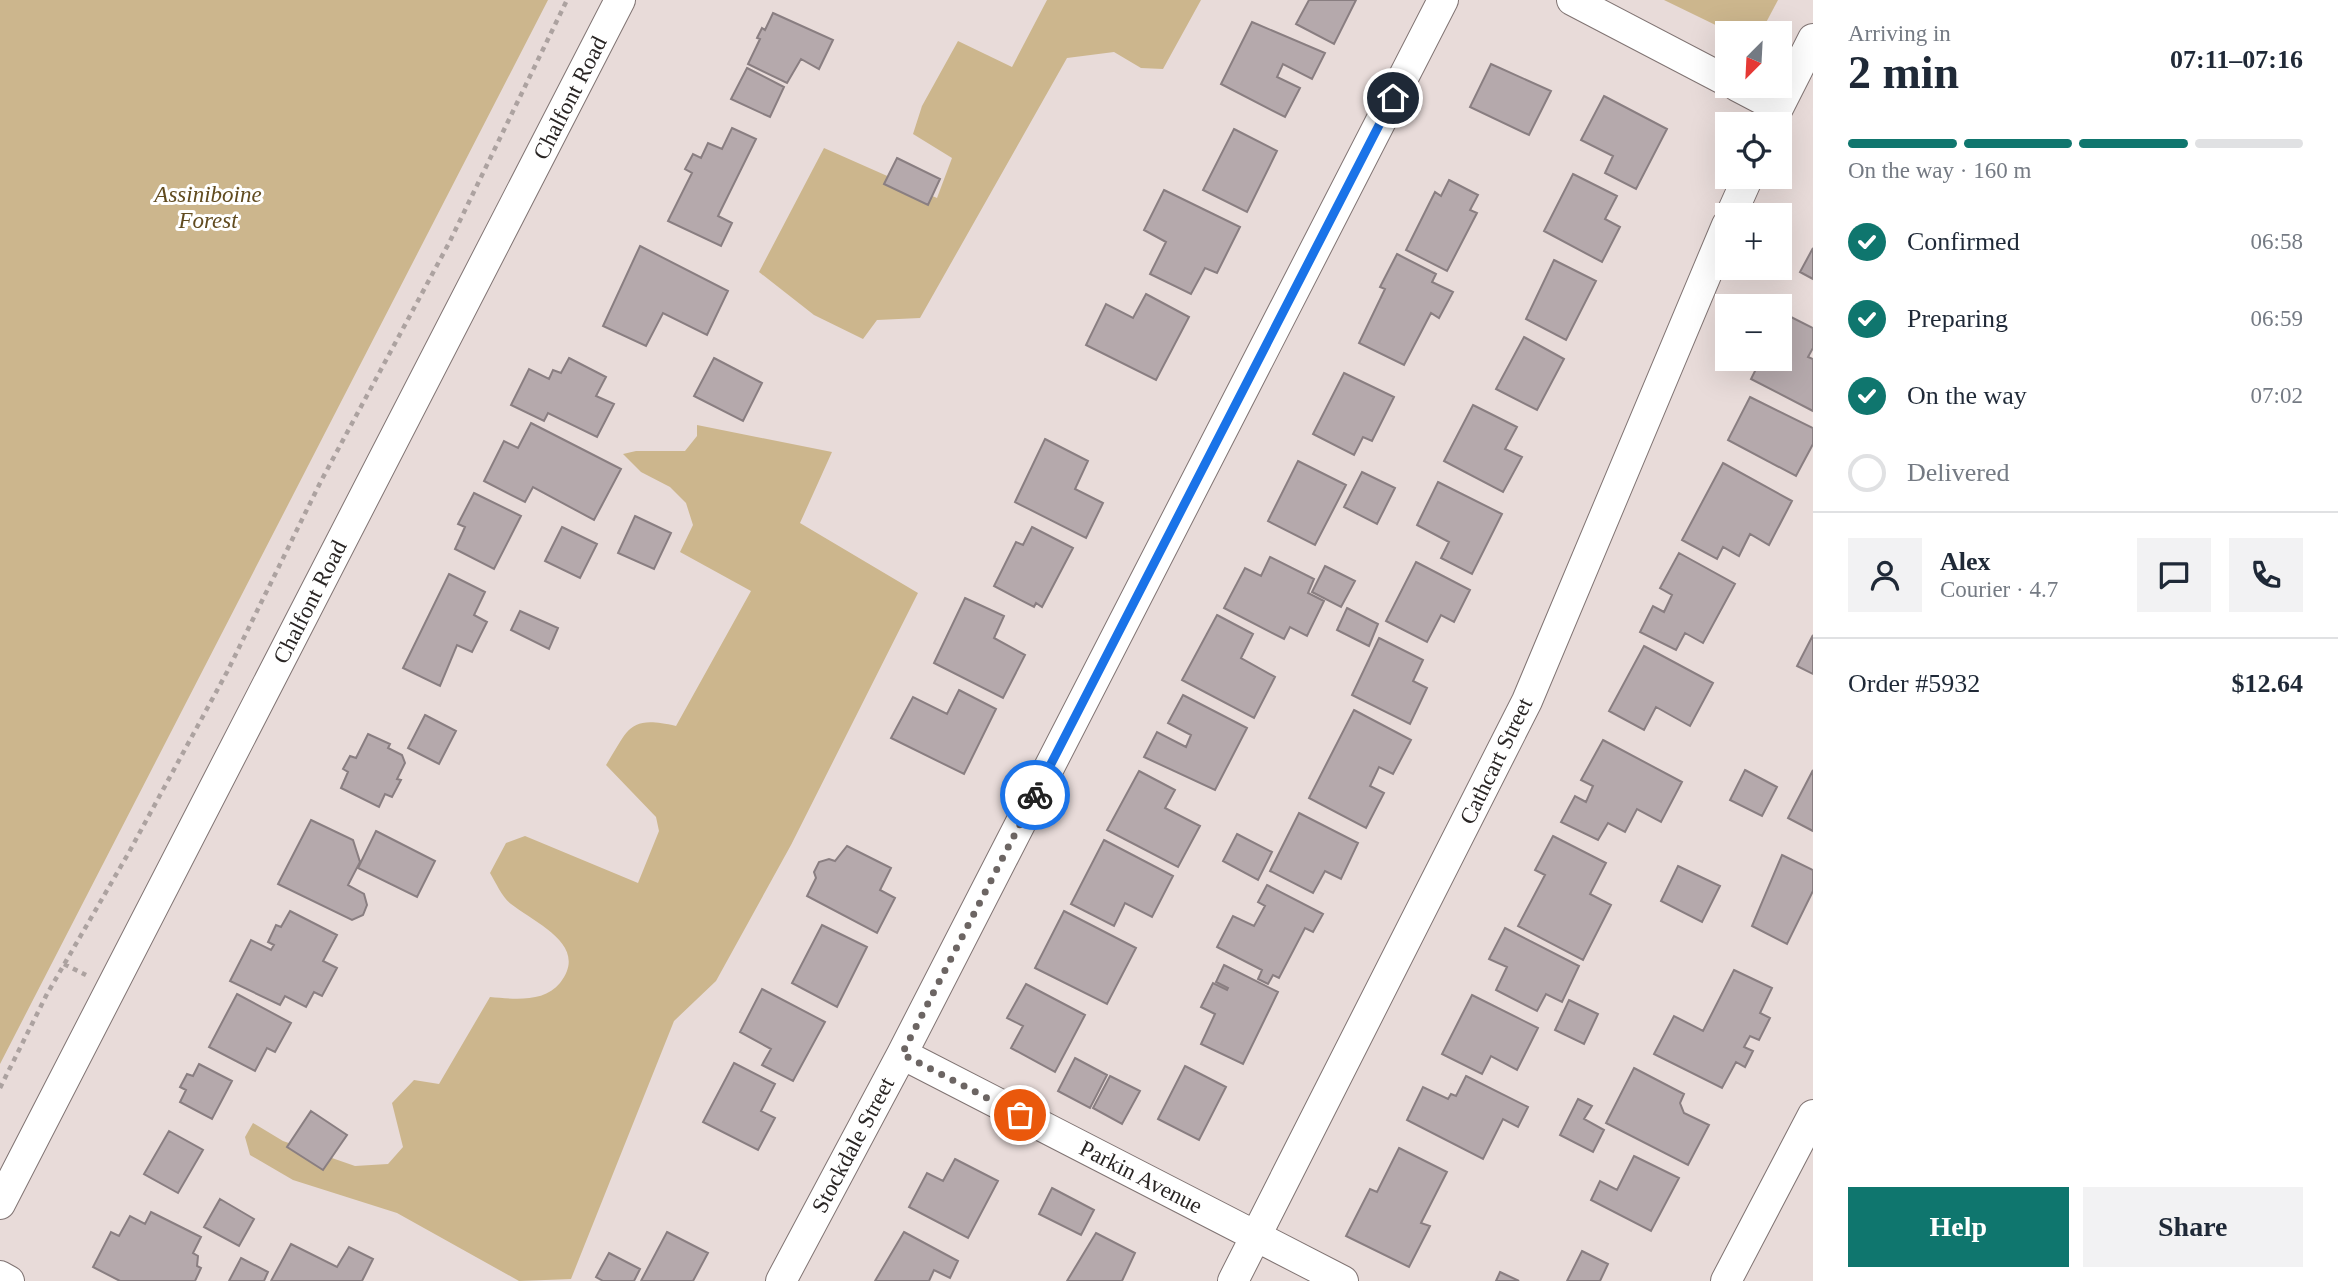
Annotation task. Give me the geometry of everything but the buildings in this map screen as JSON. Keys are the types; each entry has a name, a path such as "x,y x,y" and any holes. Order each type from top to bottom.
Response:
{"street":[{"name":"Chalfont Road","path":"0,1204 620,0"},
{"name":"Stockdale Street","path":"781,1281 902,1054 1443,0"},
{"path":"1572,0 1715,75"},
{"path":"1775,112 1813,38"},
{"path":"1751,98 1768,112"},
{"name":"Cathcart Street","path":"1233,1281 1527,701 1715,254"},
{"name":"Parkin Avenue","path":"902,1054 1343,1281"},
{"path":"1726,1281 1813,1115"},
{"path":"0,1276 9,1281"}],"path":[{"path":"0,1088 64,964 128,854 227,672 321,481 507,129 567,0"},
{"path":"64,964 76,970"}],"green space":[{"name":"Assiniboine Forest","path":"0,0 548,0 0,1064"},
{"path":"1047,0 1201,0 1163,69 1141,68 1114,52 1067,58 920,318 877,320 863,339 814,315 759,272 824,148 937,198 952,158 913,134 922,106 958,41 1012,67"},
{"path":"1664,0 1778,0 1767,21 1715,21 1715,25"},
{"path":"697,425 832,452 800,523 918,593 791,845 716,981 674,1021 571,1279 519,1281 397,1213 293,1180 250,1155 245,1137 253,1123 283,1141 355,1166 388,1164 403,1147 392,1103 414,1080 439,1084 490,997 537,997 546,994 560,983 567,969 568,957 564,946 545,927 508,901 490,873 506,843 525,836 638,883 659,831 656,817 606,765 626,734 639,724 648,722 676,726 751,591 680,552 693,525 686,503 670,487 641,472 623,454 636,451 685,451 697,436"}],"way so far":[{"path":"1020,1115 902,1054 1035,795"}],"route":[{"path":"1035,795 1393,98"}]}
